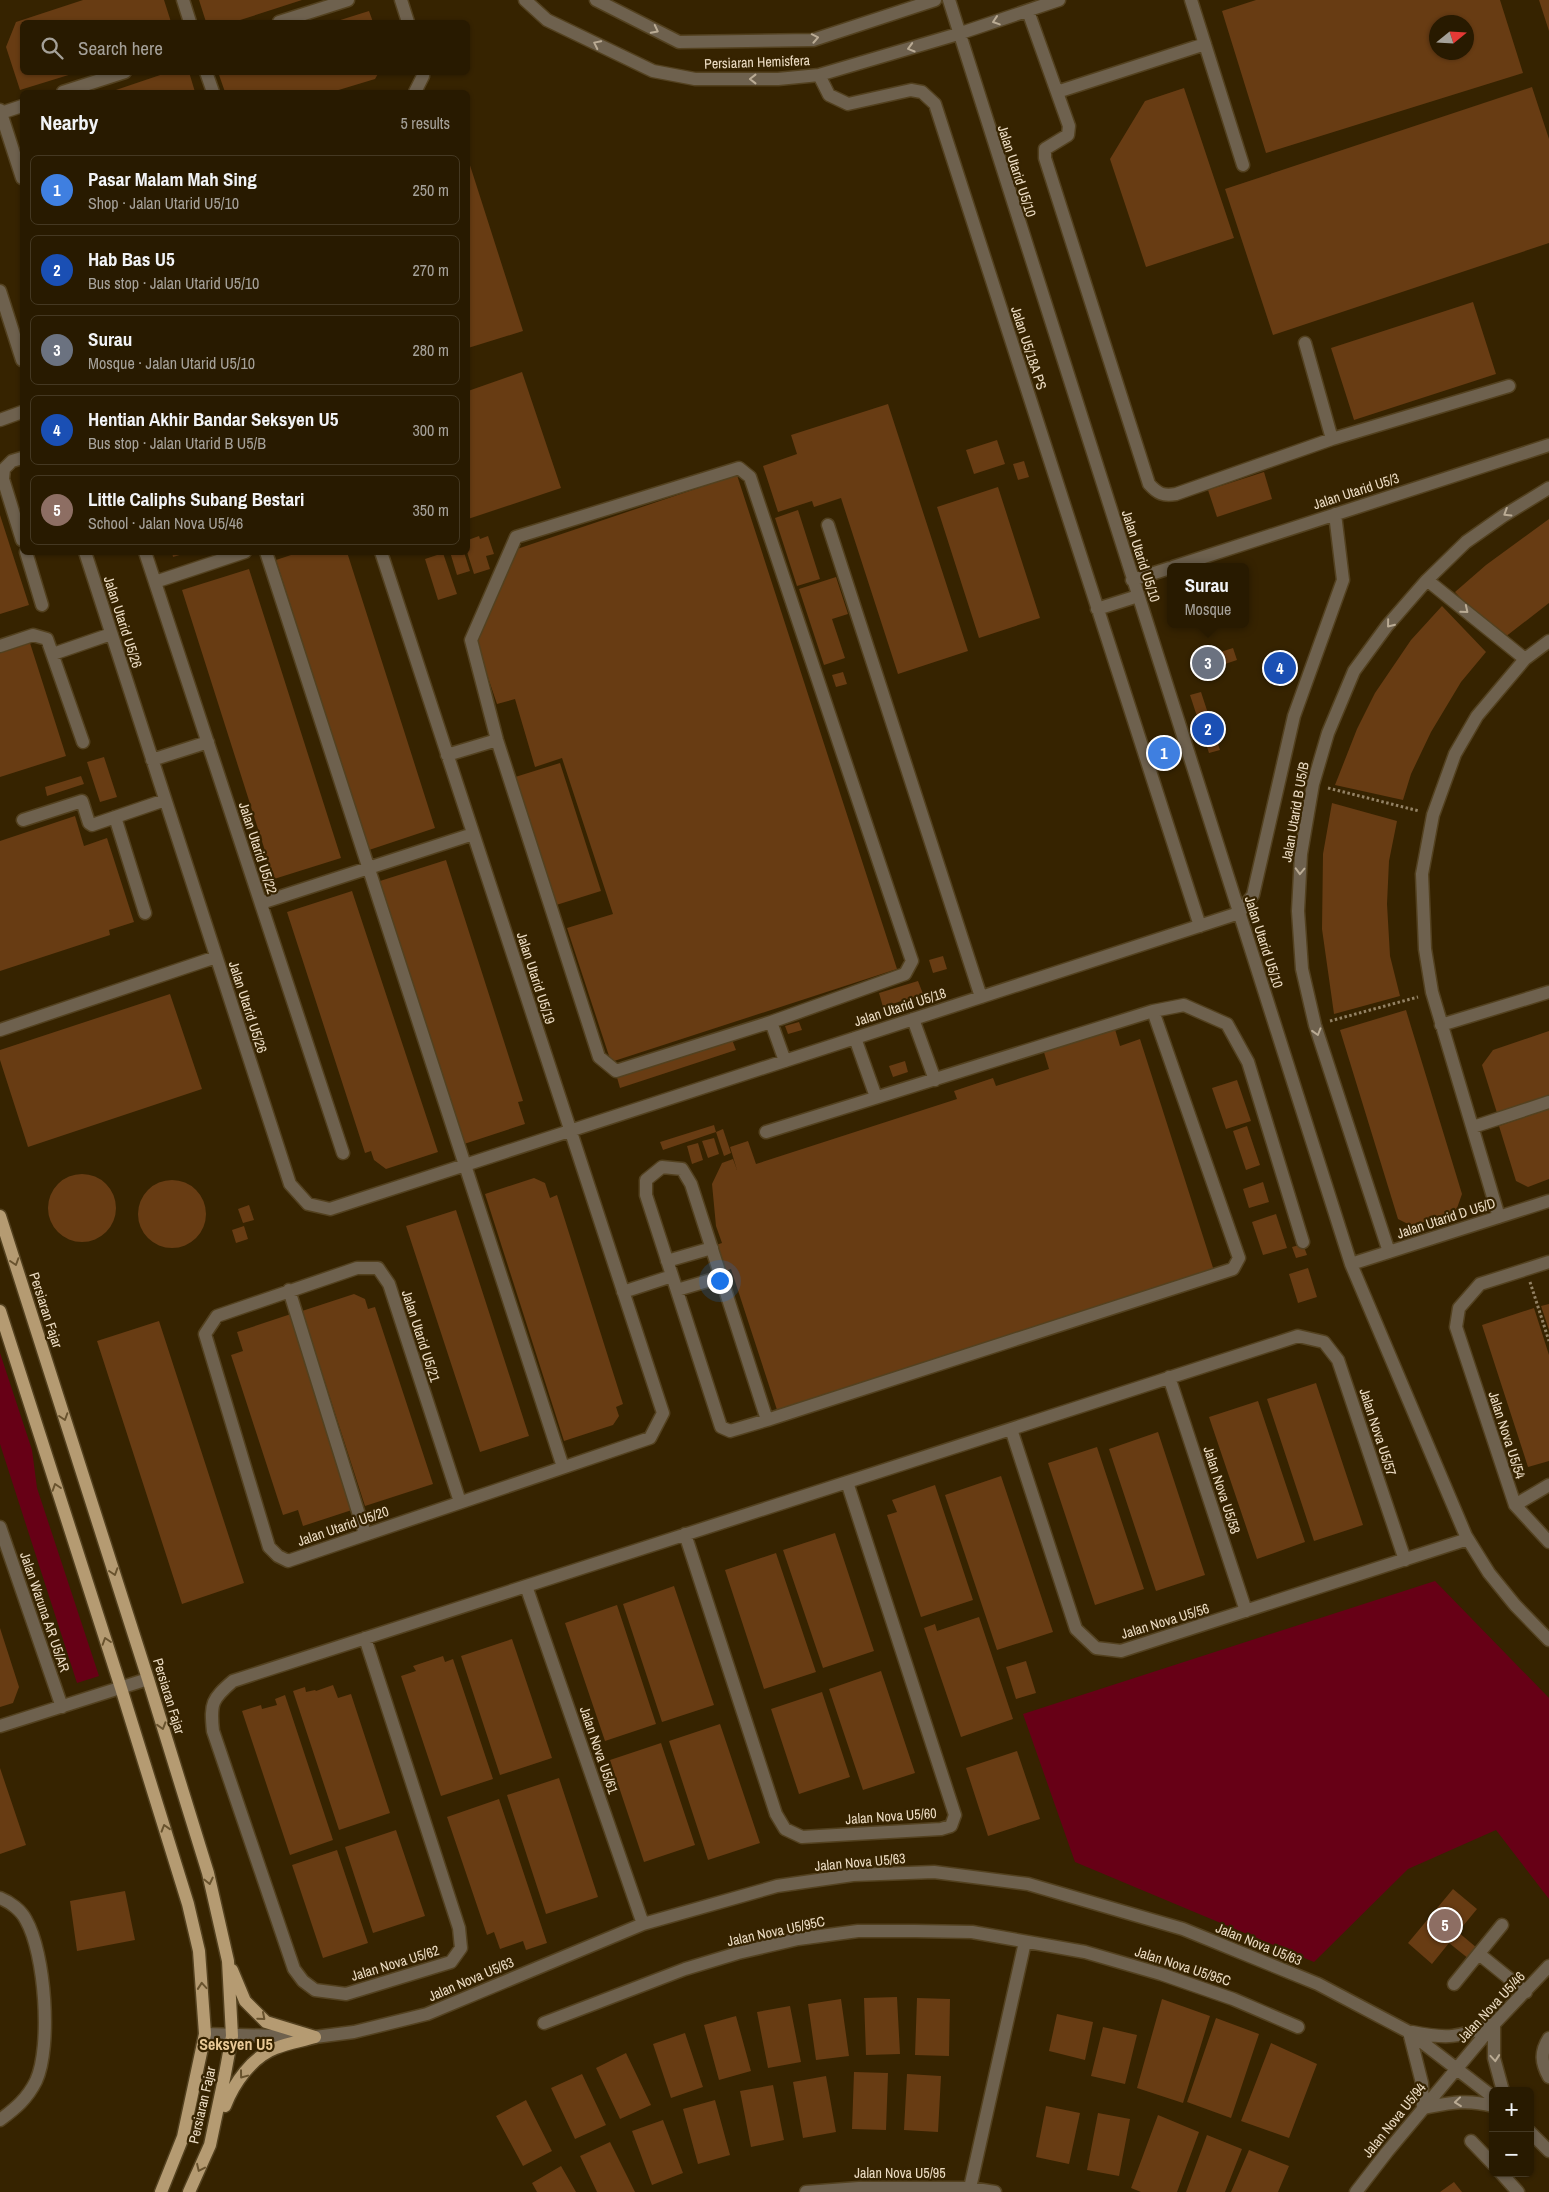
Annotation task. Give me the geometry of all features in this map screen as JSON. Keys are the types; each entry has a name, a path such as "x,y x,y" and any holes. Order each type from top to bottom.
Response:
{"main road":[{"name":"Persiaran Fajar","path":"0,1216 208,1873 228,1961 232,2036 210,2144 189,2192"},
{"path":"0,1311 121,1688 188,1904 199,1951 205,2034 183,2137 161,2192"},
{"path":"228,1961 245,2001 266,2022 315,2037"},
{"path":"210,2144 232,2090 249,2067 274,2048 315,2037"}],"street":[{"path":"183,0 189,20"},
{"path":"285,20 348,0"},
{"path":"401,0 407,20"},
{"name":"Persiaran Hemisfera","path":"525,0 547,20 653,71 696,79 778,79 819,75 958,34 1059,0"},
{"name":"Persiaran Hemisfera","path":"596,0 679,42 813,40 936,0"},
{"name":"Jalan Utarid U5/10","path":"948,0 1352,1264 1468,1539 1489,1573 1510,1599 1549,1640"},
{"path":"1191,0 1243,165"},
{"path":"1028,11 1068,126 1068,135 1045,149 1044,158 1149,484 1157,492 1166,496 1176,494 1332,439 1509,386"},
{"path":"1057,92 1205,44"},
{"path":"69,90 116,75"},
{"path":"207,75 212,90"},
{"path":"416,90 423,75"},
{"name":"Jalan U5/18A PS","path":"819,75 829,95 848,104 911,90 922,92 935,104 1200,926"},
{"path":"20,107 0,112 20,172"},
{"path":"0,291 20,354"},
{"path":"1305,343 1332,439"},
{"path":"0,420 20,413"},
{"name":"Jalan Utarid U5/3","path":"1184,563 1549,445"},
{"path":"20,459 4,468 3,479 20,534"},
{"path":"739,468 750,477 912,961 905,974 770,1022 616,1071 599,1057 497,740 471,640 516,537 739,468"},
{"name":"Jalan Utarid B U5/B","path":"1389,1252 1315,1026 1302,969 1298,911 1300,854 1313,784 1328,733 1354,671 1387,626 1427,580 1466,542 1503,516 1549,488"},
{"path":"1239,913 1253,894 1294,716 1343,580 1335,514"},
{"path":"828,525 981,996"},
{"path":"27,555 42,605"},
{"name":"Jalan Utarid U5/26","path":"86,555 290,1184 308,1204 330,1209 570,1131"},
{"name":"Jalan Utarid U5/22","path":"147,555 342,1153"},
{"path":"155,582 236,555"},
{"path":"267,555 563,1468"},
{"name":"Jalan Utarid U5/19","path":"382,555 663,1413"},
{"name":"Jalan Utarid U5/3","path":"1132,580 1167,569"},
{"path":"1427,580 1525,659"},
{"path":"1097,609 1138,596"},
{"path":"53,654 111,634"},
{"path":"0,646 33,636 47,640 83,742"},
{"path":"1499,1217 1432,992 1425,949 1422,874 1433,815 1456,754 1476,716 1525,659 1549,641"},
{"path":"447,755 497,740"},
{"path":"152,760 208,742"},
{"path":"23,820 79,801 84,803 90,824 165,800"},
{"path":"115,817 145,912"},
{"path":"261,903 473,834"},
{"name":"Jalan Utarid U5/18","path":"570,1131 1239,913"},
{"path":"0,1030 216,957"},
{"path":"1441,1025 1549,992"},
{"path":"766,1132 1153,1011 1184,1005 1227,1024 1248,1062 1303,1242"},
{"path":"767,1420 691,1184 682,1169 662,1167 646,1180 646,1195 721,1427 730,1431 767,1420 1233,1269 1239,1258 1153,1011"},
{"path":"913,1019 935,1080"},
{"path":"770,1022 785,1061"},
{"path":"856,1038 876,1098"},
{"path":"1473,1127 1549,1102"},
{"name":"Jalan Utarid D U5/D","path":"1352,1264 1549,1201"},
{"path":"667,1261 712,1248"},
{"path":"1525,1269 1549,1262"},
{"name":"Jalan Utarid U5/21","path":"289,1290 357,1268 378,1268 389,1284 460,1502"},
{"name":"Jalan Nova U5/54","path":"1525,1269 1480,1284 1459,1308 1456,1327 1515,1505 1549,1542"},
{"path":"623,1292 672,1276"},
{"path":"677,1290 721,1277"},
{"path":"289,1290 365,1534"},
{"name":"Jalan Utarid U5/20","path":"289,1290 217,1316 205,1334 269,1547 278,1556 288,1560 650,1438 663,1413"},
{"name":"Jalan Nova U5/57","path":"1169,1377 1298,1336 1324,1342 1338,1360 1404,1560"},
{"path":"365,1638 1169,1377"},
{"name":"Jalan Nova U5/58","path":"1169,1377 1246,1611"},
{"name":"Jalan Nova U5/56","path":"1011,1429 1076,1629 1096,1648 1121,1651 1468,1539"},
{"name":"Jalan Nova U5/60","path":"685,1534 776,1814 785,1829 802,1837 951,1826 955,1815 847,1482"},
{"path":"1515,1505 1549,1485"},
{"name":"Jalan Waruna AR U5/AR","path":"0,1527 62,1707"},
{"name":"Jalan Nova U5/61","path":"526,1586 643,1924"},
{"name":"Jalan Nova U5/62","path":"365,1638 459,1928 462,1948 451,1962 346,1994 315,1990 303,1981 294,1969 213,1731 211,1711 217,1694 234,1681 365,1638"},
{"path":"0,1726 148,1679"},
{"name":"Jalan Nova U5/63","path":"205,2034 315,2037 354,2032 427,2014 643,1924 777,1886 853,1875 934,1872 1028,1884 1183,1929 1318,1984 1409,2032 1489,2094"},
{"path":"0,1898 10,1902 26,1919 36,1948 46,2014 44,2048 36,2080 22,2104 0,2120"},
{"path":"1454,1984 1502,1925"},
{"name":"Jalan Nova U5/95C","path":"544,2023 685,1969 738,1953 798,1939 858,1931 915,1931 972,1932 1085,1952 1160,1974 1233,1999 1298,2026"},
{"path":"970,2188 1025,1942"},
{"path":"1479,1954 1526,1992"},
{"name":"Jalan Nova U5/46","path":"1456,2068 1494,2024 1549,1966"},
{"path":"1489,2105 1462,2101 1423,2108 1422,2084 1409,2032 1439,2038 1458,2037 1494,2024 1494,2058 1502,2087"},
{"path":"1549,2038 1542,2051 1542,2065 1549,2078"},
{"name":"Jalan Nova U5/94","path":"1356,2192 1386,2152 1456,2068"},
{"path":"1534,2136 1549,2151"},
{"path":"1471,2141 1489,2160"},
{"path":"1505,2177 1518,2192"},
{"name":"Jalan Nova U5/95","path":"806,2192 859,2188 970,2188 995,2192"}],"path":[{"path":"1313,784 1433,815"},
{"path":"1315,1026 1432,992"},
{"path":"1525,1269 1549,1341"}],"shaded area":[{"path":"0,1353 32,1450 37,1488 99,1676 77,1683 0,1444"},
{"path":"1435,1581 1549,1698 1549,1899 1496,1830 1408,1869 1314,1962 1075,1862 1023,1714"}],"building":[{"path":"83,0 164,0 170,20 22,20"},
{"path":"199,0 302,0 240,20 205,20"},
{"path":"1256,0 1500,0 1523,73 1266,153 1222,11"},
{"path":"1539,0 1549,0 1549,31"},
{"path":"369,11 372,20 340,20"},
{"path":"20,21 20,75 69,75 20,90 6,47 16,22"},
{"path":"160,75 190,75 194,90 116,90"},
{"path":"219,75 377,75 375,79 339,90 224,90"},
{"path":"1532,87 1549,139 1549,243 1273,335 1225,189"},
{"path":"1184,88 1234,238 1146,267 1110,159 1145,101"},
{"path":"470,165 523,331 470,347"},
{"path":"1473,302 1496,374 1354,420 1331,348"},
{"path":"522,372 561,488 470,518 470,390"},
{"path":"888,404 968,651 898,674 841,498 814,507 812,501 778,512 763,466 797,454 791,435"},
{"path":"997,440 1005,464 974,474 966,450"},
{"path":"1024,461 1029,477 1018,480 1013,464"},
{"path":"1264,472 1272,499 1217,517 1208,490"},
{"path":"737,475 897,969 611,1062 567,928 613,914 562,758 535,767 515,699 497,704 474,636 514,550"},
{"path":"998,487 1040,618 979,638 937,507"},
{"path":"798,510 820,579 797,586 775,518"},
{"path":"0,515 29,605 0,614"},
{"path":"1549,519 1549,603 1500,641 1455,592 1486,565"},
{"path":"479,536 480,539 488,536 494,554 486,556 490,569 474,574 468,555 470,555 470,539"},
{"path":"291,555 348,555 435,828 369,850 276,560"},
{"path":"444,555 457,594 438,600 425,559"},
{"path":"451,555 465,555 470,571 457,575"},
{"path":"249,569 341,858 274,879 182,590"},
{"path":"836,577 848,614 832,619 845,658 824,665 799,589"},
{"path":"1442,606 1486,652 1461,682 1431,732 1411,774 1403,800 1335,785 1357,729 1375,693 1411,640"},
{"path":"30,643 66,756 0,777 0,653"},
{"path":"1233,648 1237,660 1204,671 1199,659"},
{"path":"843,672 847,684 836,687 832,675"},
{"path":"1201,692 1220,750 1209,753 1190,695"},
{"path":"104,757 117,797 100,802 87,762"},
{"path":"560,763 601,891 553,906 512,778"},
{"path":"81,776 84,784 47,796 45,787"},
{"path":"1332,803 1397,821 1389,861 1387,904 1390,956 1400,996 1334,1014 1322,929 1323,854"},
{"path":"75,816 84,846 107,838 134,922 109,930 110,935 0,971 0,841"},
{"path":"446,860 523,1101 518,1102 525,1124 464,1144 380,881"},
{"path":"352,891 438,1152 386,1169 374,1160 371,1151 365,1153 287,912"},
{"path":"943,956 947,969 933,973 929,960"},
{"path":"918,981 923,994 883,1007 879,993"},
{"path":"170,994 202,1089 28,1147 0,1060 0,1050"},
{"path":"1406,1010 1462,1194 1456,1211 1412,1226 1398,1219 1340,1030"},
{"path":"799,1022 802,1030 788,1034 785,1026"},
{"path":"1114,1026 1120,1046 1140,1039 1215,1274 778,1413 731,1269 722,1272 713,1246 722,1243 716,1226 712,1184 722,1163 733,1159 737,1170 730,1147 748,1141 756,1164 957,1099 954,1091 993,1078 996,1086 1049,1069 1043,1049"},
{"path":"1549,1031 1549,1096 1497,1113 1482,1065 1493,1050"},
{"path":"731,1037 736,1050 620,1088 616,1074"},
{"path":"905,1061 908,1072 893,1077 889,1066"},
{"path":"1237,1080 1251,1121 1226,1129 1212,1088"},
{"path":"1549,1109 1549,1179 1528,1187 1516,1181 1499,1126"},
{"path":"714,1125 716,1132 663,1150 660,1142"},
{"path":"1247,1126 1260,1165 1246,1170 1233,1131"},
{"path":"723,1129 731,1153 724,1156 716,1132"},
{"path":"714,1138 719,1154 708,1158 702,1141"},
{"path":"698,1143 703,1160 692,1164 687,1146"},
{"path":"75,1174 89,1174 101,1179 111,1189 116,1201 116,1215 111,1227 101,1237 89,1242 75,1242 63,1237 53,1227 48,1215 48,1201 53,1189 63,1179"},
{"path":"534,1178 545,1183 550,1198 557,1195 623,1404 616,1407 619,1416 613,1425 564,1441 485,1194"},
{"path":"179,1180 191,1186 200,1195 206,1207 204,1227 196,1238 179,1248 165,1248 148,1238 140,1227 138,1207 148,1190 159,1182"},
{"path":"1263,1182 1269,1202 1249,1208 1243,1189"},
{"path":"249,1205 254,1220 243,1223 238,1209"},
{"path":"456,1210 529,1436 480,1452 406,1226"},
{"path":"1276,1214 1287,1248 1263,1255 1252,1222"},
{"path":"244,1226 248,1239 236,1243 232,1230"},
{"path":"1303,1244 1307,1255 1296,1258 1292,1247"},
{"path":"1308,1268 1317,1297 1298,1303 1289,1274"},
{"path":"354,1294 365,1299 368,1309 375,1307 433,1484 365,1506 302,1311"},
{"path":"1549,1304 1549,1330 1541,1306"},
{"path":"1534,1308 1549,1355 1549,1461 1528,1467 1482,1325"},
{"path":"291,1314 355,1509 303,1526 298,1510 283,1515 231,1355 243,1351 237,1332"},
{"path":"159,1321 244,1583 182,1604 97,1341"},
{"path":"1316,1383 1363,1525 1314,1541 1267,1399"},
{"path":"1258,1401 1305,1542 1257,1559 1209,1417"},
{"path":"1158,1432 1205,1575 1156,1591 1109,1449"},
{"path":"1097,1447 1144,1589 1095,1605 1048,1463"},
{"path":"1001,1476 1053,1632 997,1650 945,1495"},
{"path":"935,1485 973,1600 921,1617 887,1515 897,1512 892,1500"},
{"path":"835,1533 874,1651 823,1668 783,1550"},
{"path":"776,1553 816,1672 764,1689 725,1570"},
{"path":"674,1586 714,1705 662,1722 623,1604"},
{"path":"617,1605 656,1724 605,1741 565,1623"},
{"path":"979,1617 1013,1719 961,1737 924,1628 935,1624 937,1631"},
{"path":"0,1628 19,1687 13,1703 0,1707"},
{"path":"512,1639 552,1758 500,1775 461,1656"},
{"path":"443,1656 445,1662 453,1659 493,1779 441,1796 401,1676 416,1671 413,1666"},
{"path":"1026,1661 1036,1693 1016,1699 1006,1667"},
{"path":"881,1671 915,1773 863,1790 829,1689"},
{"path":"333,1685 338,1698 351,1694 390,1813 339,1830 293,1691 305,1687 306,1692 316,1691"},
{"path":"822,1692 850,1777 799,1794 771,1709"},
{"path":"285,1695 333,1840 290,1855 242,1711 261,1705 262,1709 277,1705 275,1699"},
{"path":"720,1724 760,1843 708,1860 669,1741"},
{"path":"661,1743 695,1845 644,1862 610,1760"},
{"path":"1017,1751 1040,1819 988,1836 966,1768"},
{"path":"0,1768 26,1845 0,1854"},
{"path":"559,1778 598,1897 546,1914 507,1795"},
{"path":"499,1799 547,1943 526,1950 523,1941 500,1949 494,1932 487,1935 447,1817"},
{"path":"396,1830 425,1916 373,1933 345,1847"},
{"path":"337,1850 368,1943 323,1958 292,1865"},
{"path":"1453,1889 1477,1909 1458,1932 1477,1948 1469,1959 1449,1943 1432,1964 1408,1943"},
{"path":"125,1891 135,1940 77,1951 70,1901"},
{"path":"897,1997 900,2054 866,2055 864,1998"},
{"path":"917,1998 950,1999 949,2056 915,2055"},
{"path":"841,1999 849,2056 816,2060 808,2004"},
{"path":"1162,1999 1210,2016 1183,2103 1137,2088"},
{"path":"790,2006 801,2062 768,2068 757,2012"},
{"path":"1057,2014 1093,2022 1085,2060 1049,2051"},
{"path":"736,2016 751,2071 719,2080 704,2025"},
{"path":"1216,2018 1259,2034 1231,2118 1187,2102"},
{"path":"1103,2027 1137,2035 1125,2084 1091,2076"},
{"path":"685,2033 703,2087 671,2098 653,2044"},
{"path":"1271,2043 1317,2064 1289,2138 1241,2121"},
{"path":"626,2053 651,2105 620,2119 596,2068"},
{"path":"854,2072 888,2073 886,2130 852,2129"},
{"path":"582,2074 606,2125 575,2139 551,2088"},
{"path":"907,2074 941,2076 938,2132 904,2130"},
{"path":"826,2076 836,2132 803,2138 793,2082"},
{"path":"773,2085 784,2140 751,2147 740,2091"},
{"path":"526,2100 552,2151 523,2166 496,2116"},
{"path":"715,2100 730,2155 698,2164 683,2109"},
{"path":"1046,2106 1080,2113 1069,2164 1036,2157"},
{"path":"1098,2113 1130,2119 1119,2176 1087,2170"},
{"path":"1158,2115 1199,2132 1177,2192 1141,2192 1131,2188"},
{"path":"663,2120 683,2173 652,2185 632,2131"},
{"path":"1207,2135 1242,2149 1225,2192 1186,2192"},
{"path":"610,2142 635,2192 597,2192 580,2156"},
{"path":"1249,2150 1289,2166 1278,2192 1231,2192"},
{"path":"561,2166 576,2192 537,2192 532,2183"},
{"path":"1454,2182 1462,2192 1440,2192"}],"place":[{"name":"Surau","path":"1208,663"},
{"name":"Hentian Akhir Bandar Seksyen U5","path":"1280,668"},
{"name":"Hab Bas U5","path":"1208,729"},
{"name":"Pasar Malam Mah Sing","path":"1164,753"},
{"name":"Little Caliphs Subang Bestari","path":"1445,1925"}],"district":[{"name":"Seksyen U5","path":"236,2044"}]}
